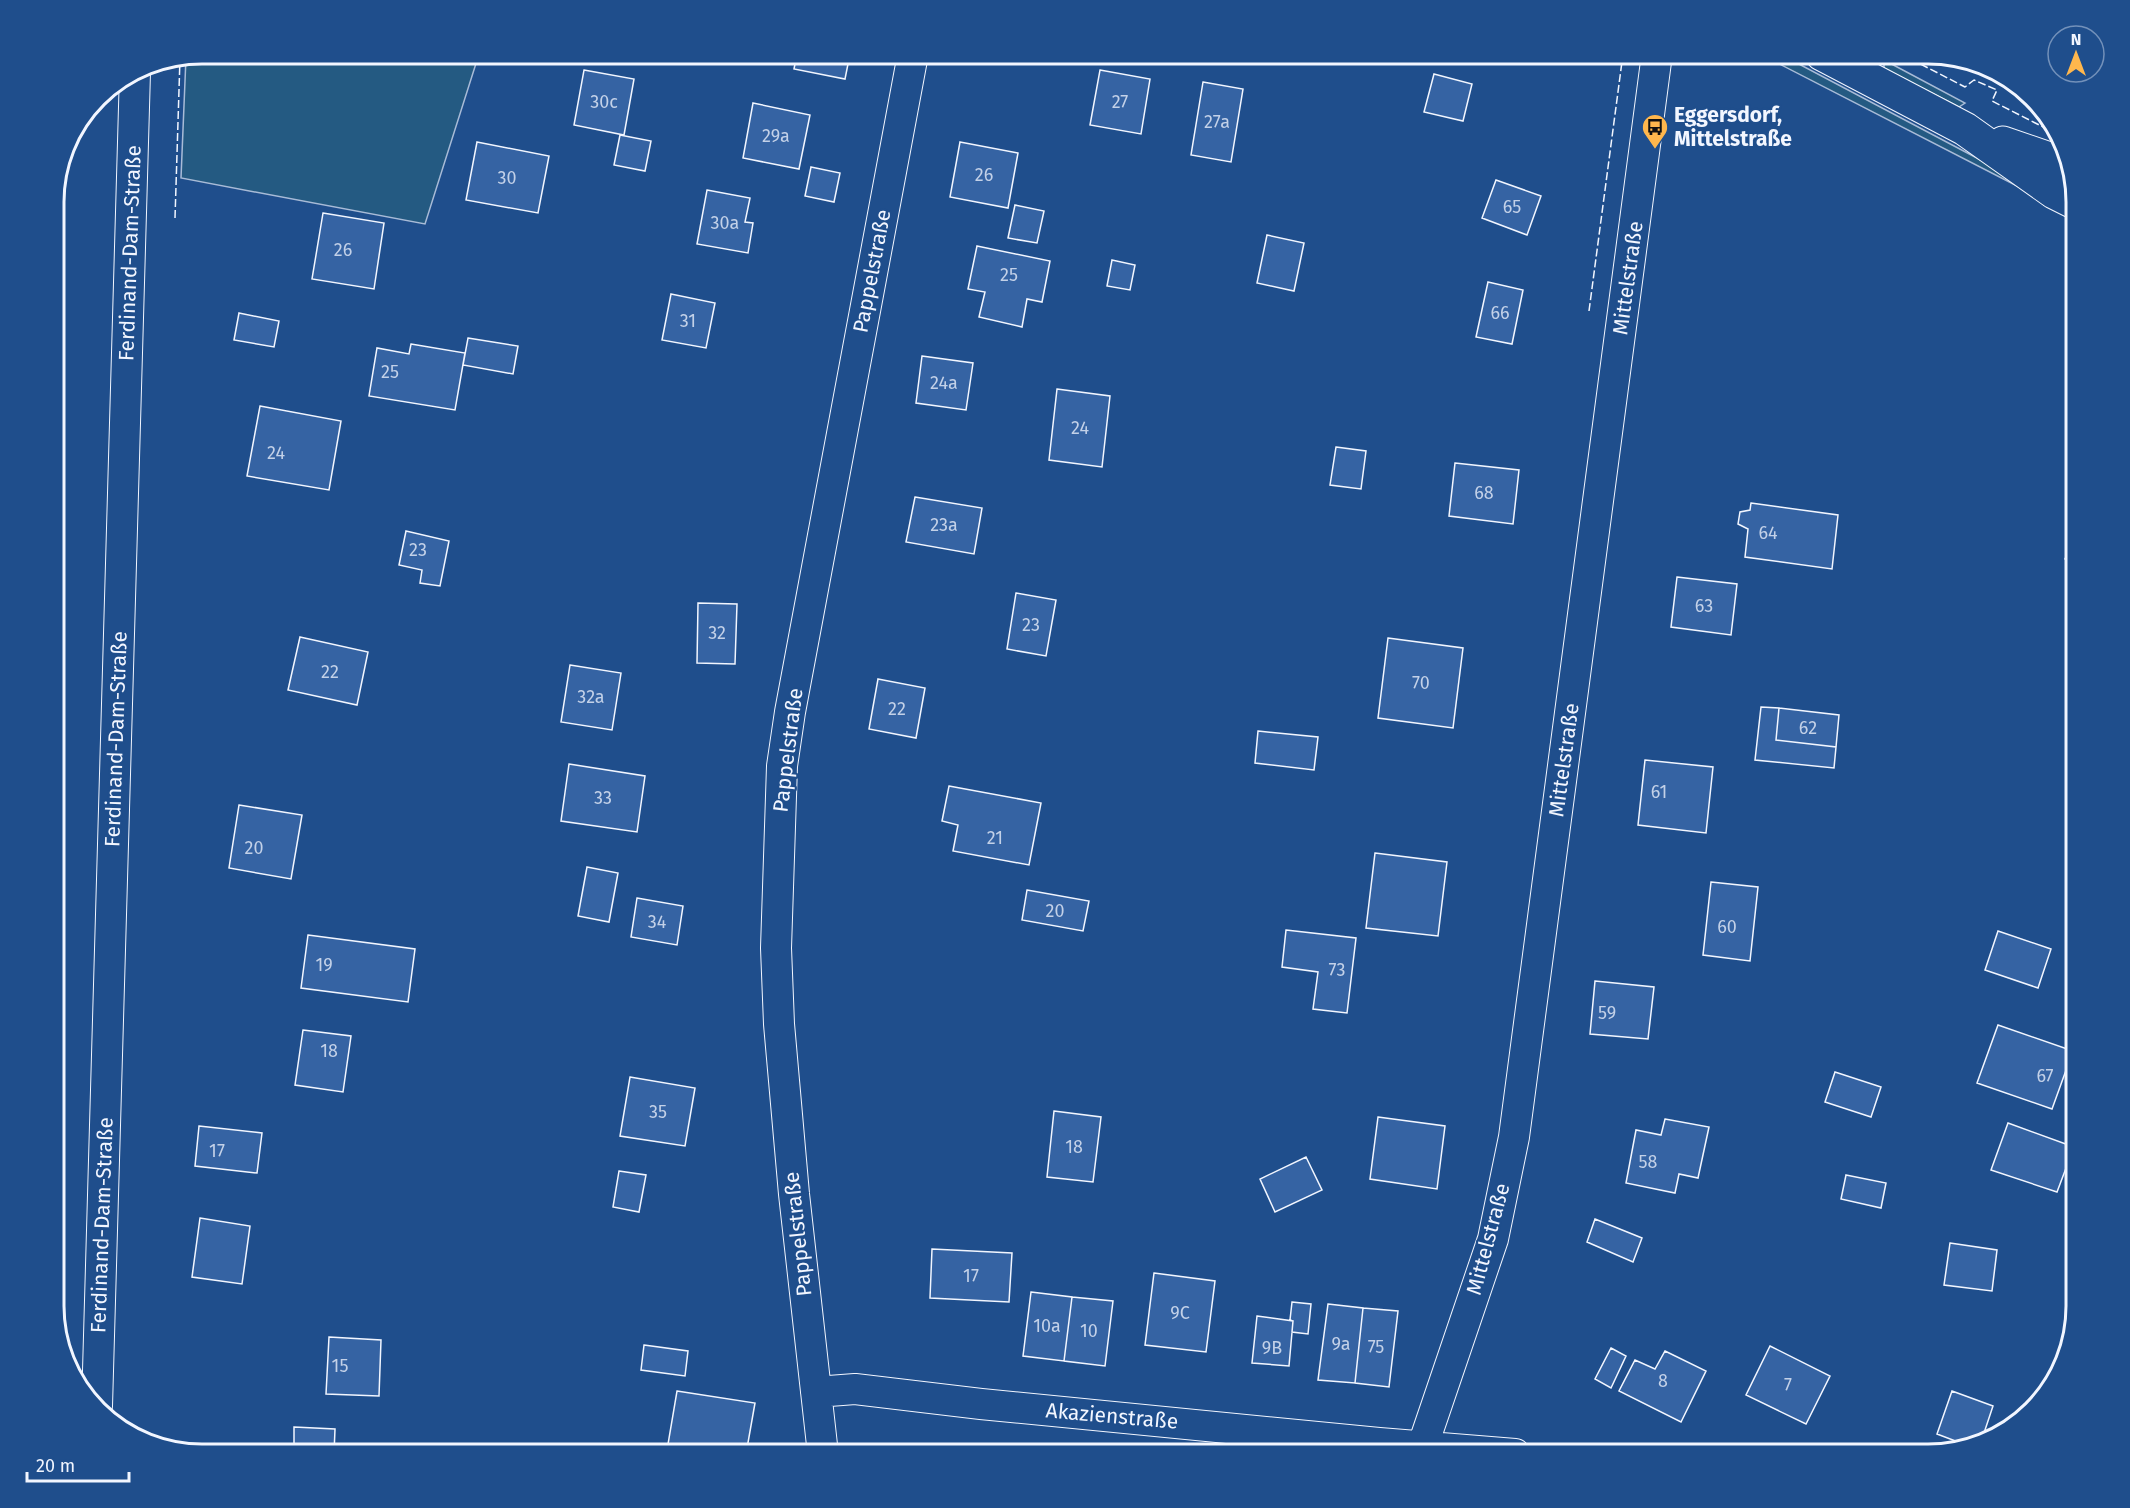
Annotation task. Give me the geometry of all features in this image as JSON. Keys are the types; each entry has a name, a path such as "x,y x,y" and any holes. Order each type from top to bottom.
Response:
{"main road":[{"path":"1841,64 1965,129 2066,198"},
{"path":"1965,129 2059,162"}],"street":[{"name":"Pappelstraße","path":"822,1444 798,1237 778,1013 776,948 782,766 790,712 911,64"},
{"name":"Mittelstraße","path":"1424,1444 1493,1239 1514,1137 1656,64"},
{"name":"Ferdinand-Dam-Straße","path":"97,1395 135,82"},
{"name":"Akazienstraße","path":"816,1392 855,1389 1364,1444"}],"shaded area":[{"path":"476,64 425,224 181,178 186,66"},
{"path":"1779,64 1799,64 1992,166 2021,188"},
{"path":"1884,64 1892,64 1965,103 1959,107 1884,69"}],"building":[{"path":"795,64 848,64 845,79 794,69"},
{"path":"584,70 634,79 624,135 574,125"},
{"path":"1100,70 1150,79 1141,134 1090,125"},
{"path":"1434,74 1472,84 1463,121 1424,112"},
{"path":"1203,82 1243,89 1231,162 1191,155"},
{"path":"753,103 810,115 799,169 743,158"},
{"path":"620,135 651,141 645,171 614,165"},
{"path":"477,142 549,156 538,213 466,200"},
{"path":"960,142 1018,153 1008,208 950,197"},
{"path":"811,167 840,173 834,202 805,196"},
{"path":"1496,180 1541,196 1527,235 1482,218"},
{"path":"707,190 750,198 745,222 753,223 748,253 697,244"},
{"path":"1015,205 1044,211 1037,243 1008,238"},
{"path":"323,213 384,223 374,289 312,279"},
{"path":"1267,235 1304,243 1294,291 1257,283"},
{"path":"977,246 1050,261 1042,302 1027,299 1022,327 979,317 985,292 968,289"},
{"path":"1112,260 1135,265 1130,290 1107,286"},
{"path":"1488,282 1523,290 1512,344 1476,337"},
{"path":"671,294 715,303 706,348 662,340"},
{"path":"239,313 279,321 274,347 234,340"},
{"path":"468,338 518,346 513,374 463,365"},
{"path":"411,344 465,353 455,410 369,396 377,348 409,354"},
{"path":"922,356 973,363 966,410 916,403"},
{"path":"1057,389 1110,396 1102,467 1049,460"},
{"path":"260,406 341,421 329,490 247,476"},
{"path":"1336,447 1366,451 1361,489 1330,485"},
{"path":"1455,463 1519,470 1513,524 1449,516"},
{"path":"915,497 982,508 974,554 906,542"},
{"path":"1751,503 1838,515 1832,569 1745,557 1748,529 1738,524 1740,512 1750,510"},
{"path":"406,531 449,541 440,586 420,583 422,570 399,565"},
{"path":"1677,577 1737,584 1731,635 1671,627"},
{"path":"1016,593 1056,600 1046,656 1007,649"},
{"path":"698,603 737,604 735,664 697,663"},
{"path":"300,637 368,652 357,705 288,690"},
{"path":"1388,638 1463,648 1453,728 1378,718"},
{"path":"570,665 621,673 612,730 561,722"},
{"path":"878,679 925,688 916,738 869,729"},
{"path":"1761,707 1779,708 1776,740 1836,747 1834,768 1755,760"},
{"path":"1779,708 1839,715 1836,747 1776,740"},
{"path":"1258,731 1318,737 1314,770 1255,763"},
{"path":"1645,760 1713,767 1706,833 1638,825"},
{"path":"569,764 645,776 637,832 561,821"},
{"path":"949,786 1041,803 1029,865 953,851 958,825 942,821"},
{"path":"239,805 302,815 291,879 229,868"},
{"path":"1375,853 1447,862 1438,936 1366,928"},
{"path":"587,867 618,873 609,922 578,916"},
{"path":"1711,882 1758,887 1750,961 1703,955"},
{"path":"1027,890 1089,901 1083,931 1022,920"},
{"path":"637,898 683,906 677,945 631,937"},
{"path":"1286,930 1356,938 1347,1013 1313,1009 1318,972 1282,967"},
{"path":"1998,931 2051,949 2038,988 1985,970"},
{"path":"308,935 415,949 408,1002 301,988"},
{"path":"1595,981 1654,987 1648,1039 1590,1034"},
{"path":"1998,1025 2066,1049 2066,1070 2052,1109 1977,1083"},
{"path":"303,1030 351,1036 343,1092 295,1085"},
{"path":"1835,1072 1881,1087 1871,1117 1825,1102"},
{"path":"630,1077 695,1088 685,1146 620,1136"},
{"path":"1054,1111 1101,1117 1093,1182 1047,1177"},
{"path":"1378,1117 1445,1126 1437,1189 1370,1179"},
{"path":"1665,1119 1709,1127 1698,1178 1679,1174 1675,1193 1626,1183 1636,1130 1661,1135"},
{"path":"2008,1123 2066,1144 2066,1168 2057,1192 1991,1170"},
{"path":"199,1126 262,1133 257,1173 195,1166"},
{"path":"1306,1157 1322,1190 1275,1212 1260,1179"},
{"path":"619,1171 646,1175 639,1212 613,1207"},
{"path":"1846,1175 1886,1183 1881,1208 1841,1199"},
{"path":"200,1218 250,1226 242,1284 192,1277"},
{"path":"1595,1219 1642,1238 1633,1262 1587,1242"},
{"path":"1950,1243 1997,1250 1992,1291 1944,1285"},
{"path":"932,1249 1012,1253 1009,1302 930,1298"},
{"path":"1154,1273 1215,1281 1206,1352 1145,1345"},
{"path":"1031,1292 1072,1297 1064,1361 1023,1356"},
{"path":"1072,1297 1113,1301 1105,1366 1064,1361"},
{"path":"1292,1302 1311,1304 1308,1334 1292,1332 1293,1321 1290,1320"},
{"path":"1328,1304 1363,1308 1355,1383 1318,1380"},
{"path":"1363,1308 1398,1311 1389,1387 1355,1383"},
{"path":"1257,1316 1293,1321 1289,1366 1252,1363"},
{"path":"329,1337 381,1340 379,1396 326,1394"},
{"path":"644,1345 688,1351 685,1376 641,1370"},
{"path":"1770,1346 1830,1376 1806,1424 1746,1395"},
{"path":"1611,1348 1626,1356 1611,1388 1595,1379"},
{"path":"1665,1351 1706,1371 1681,1422 1619,1391 1635,1360 1655,1369"},
{"path":"677,1391 755,1403 748,1444 668,1444"},
{"path":"1952,1391 1993,1406 1985,1431 1955,1441 1937,1434"},
{"path":"294,1427 335,1429 334,1444 294,1444"}],"fence":[{"path":"1589,311 1622,64"},
{"path":"1920,64 1965,87 1974,80 1997,90 1992,101 2043,127"},
{"path":"175,218 180,66"}],"place":[{"name":"Eggersdorf, Mittelstraße","path":"1655,150"}]}
